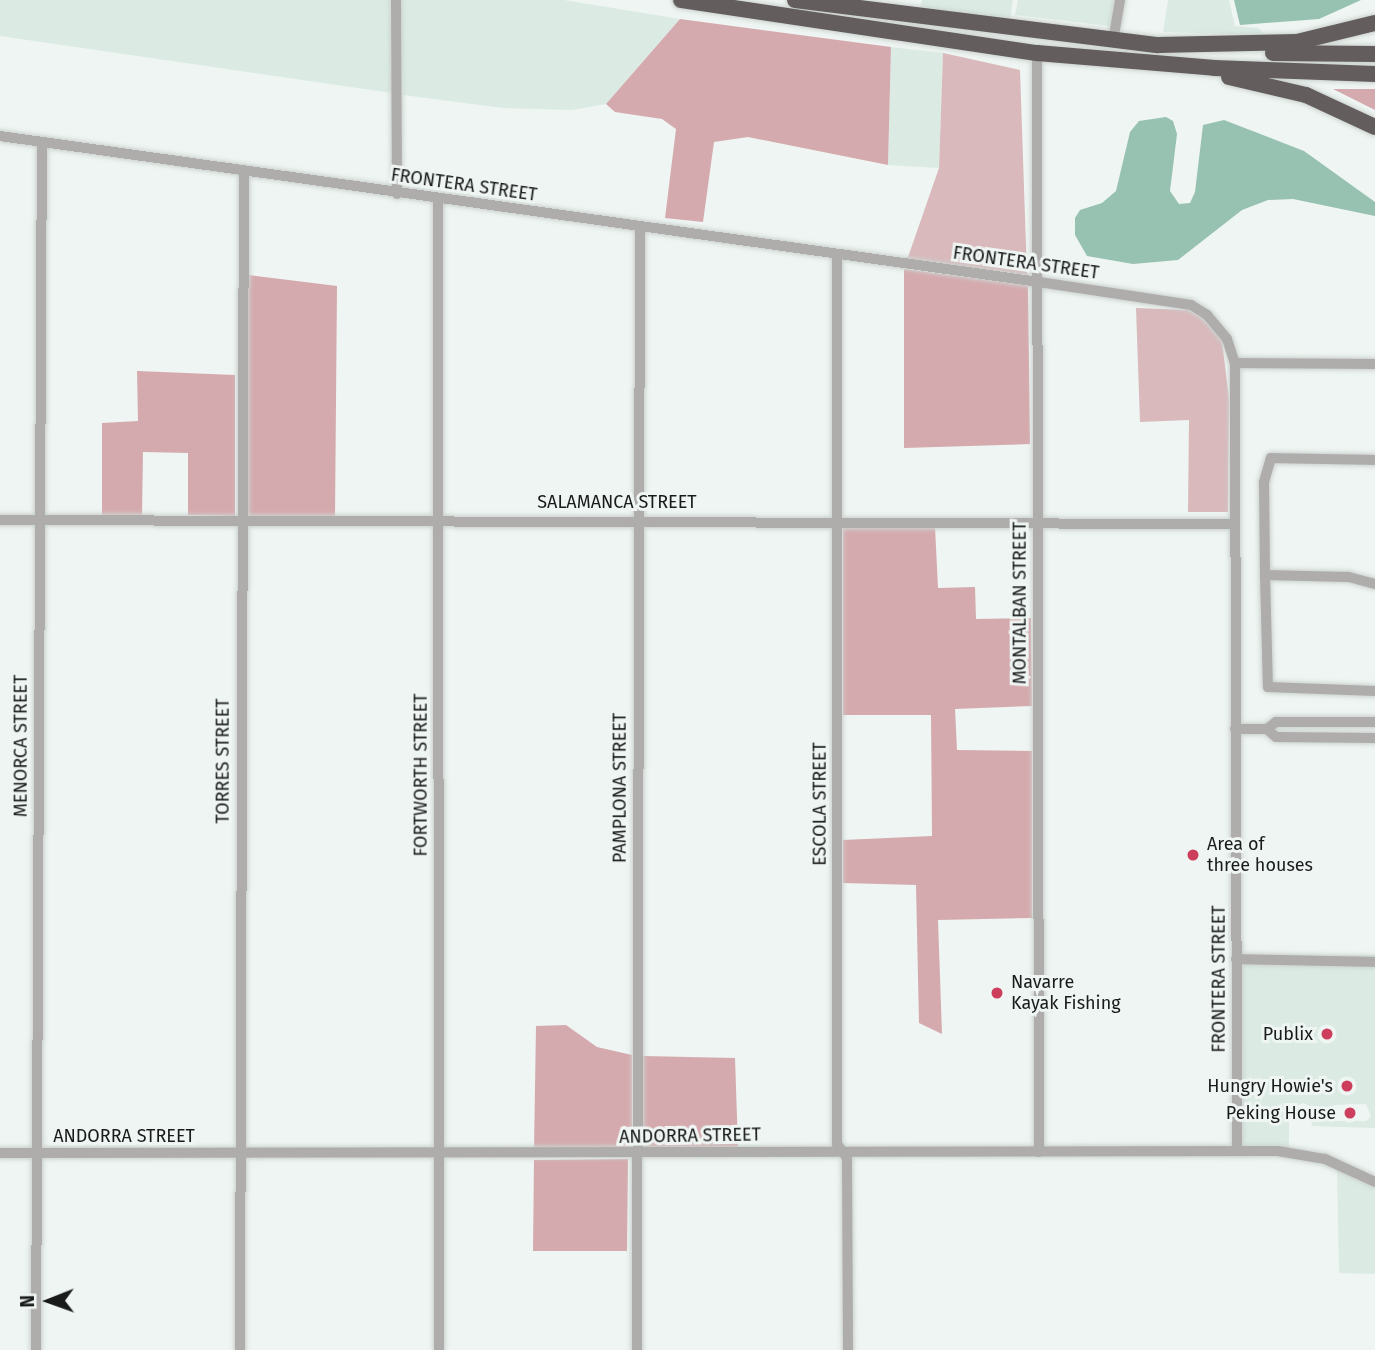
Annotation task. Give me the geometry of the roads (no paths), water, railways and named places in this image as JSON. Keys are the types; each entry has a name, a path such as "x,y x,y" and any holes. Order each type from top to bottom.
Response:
{"highway":[{"path":"681,0 1037,53 1168,65 1375,74"},
{"path":"795,0 1113,41 1375,54"},
{"path":"1190,46 1297,42 1375,23"},
{"path":"1168,65 1285,88 1331,104 1375,127"}],"street":[{"path":"396,0 397,194"},
{"path":"1113,41 1120,0"},
{"name":"MONTALBAN STREET","path":"1037,53 1039,1152"},
{"name":"FRONTERA STREET","path":"0,136 244,173 1191,305 1220,328 1235,363 1237,1151"},
{"name":"MENORCA STREET","path":"36,1350 43,142"},
{"name":"TORRES STREET","path":"240,1350 244,173"},
{"name":"FORTWORTH STREET","path":"438,199 439,1350"},
{"name":"PAMPLONA STREET","path":"637,1350 637,519 640,227"},
{"name":"ESCOLA STREET","path":"837,255 837,1144 847,1158 848,1350"},
{"path":"1235,363 1375,364"},
{"path":"1375,460 1272,458 1264,482 1268,687 1375,691"},
{"name":"SALAMANCA STREET","path":"0,520 637,519 1234,524"},
{"path":"1265,575 1348,577 1375,584"},
{"path":"1235,729 1267,729 1276,722 1375,722"},
{"path":"1267,729 1276,737 1375,738"},
{"path":"1236,959 1375,962"},
{"name":"ANDORRA STREET","path":"0,1153 439,1156 842,1151 1237,1151 1307,1154 1348,1167 1375,1182"}],"place":[{"name":"Area of three houses","path":"1193,855"},
{"name":"Navarre Kayak Fishing","path":"997,993"},
{"name":"Publix","path":"1327,1034"},
{"name":"Hungry Howie's","path":"1347,1086"},
{"name":"Peking House","path":"1350,1113"}]}
